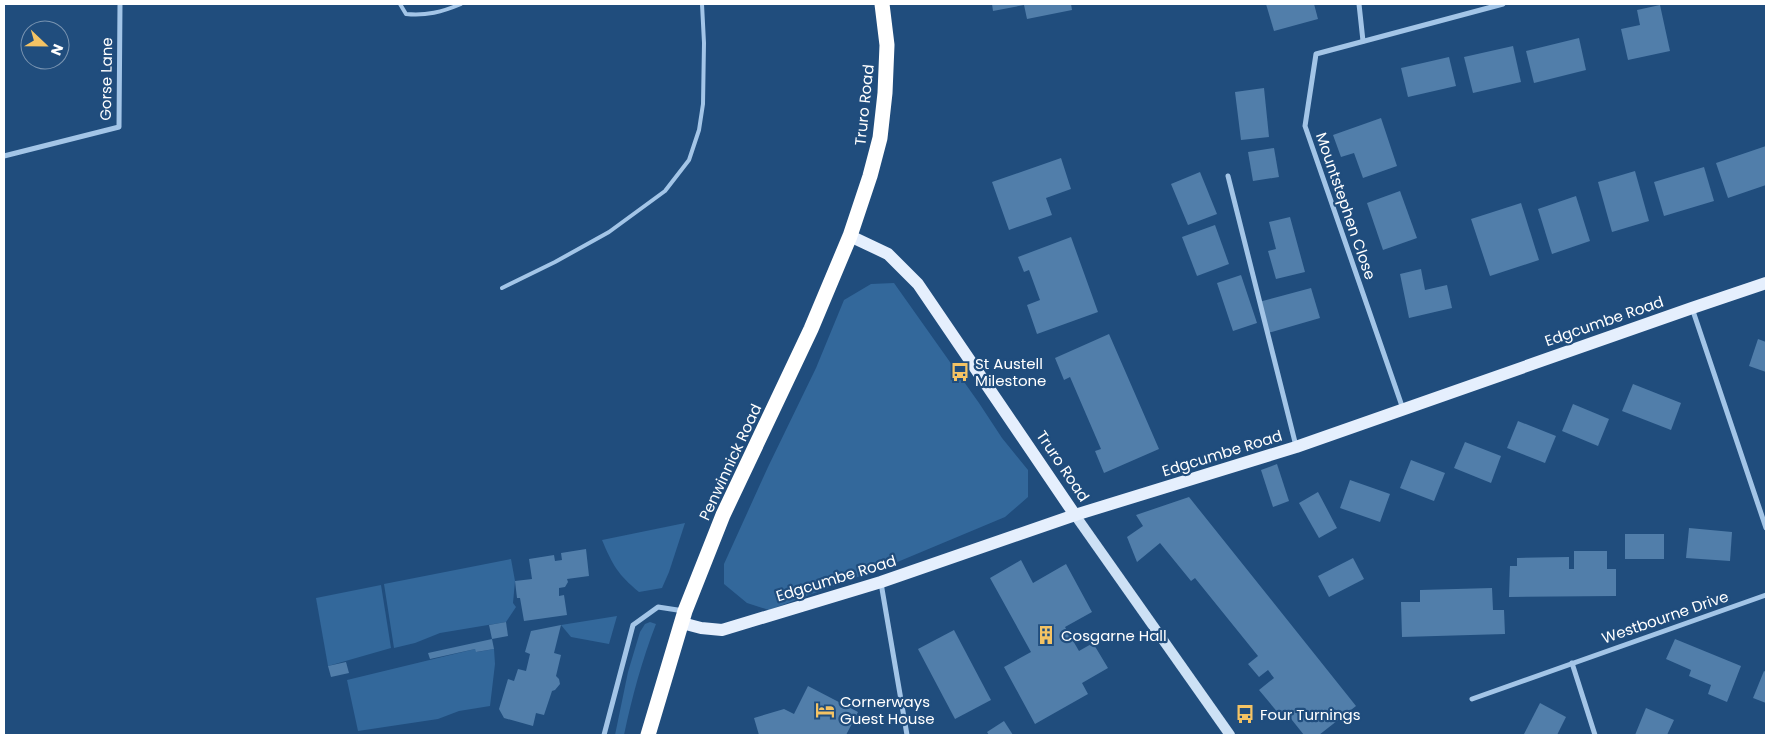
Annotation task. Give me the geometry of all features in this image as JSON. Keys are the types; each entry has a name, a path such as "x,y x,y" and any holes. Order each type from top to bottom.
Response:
{"highway":[{"name":"Truro Road","path":"811,329 850,236 880,138 885,93 887,45 882,4"},
{"name":"Penwinnick Road","path":"648,735 683,617 723,515 811,329"}],"main road":[{"name":"Truro Road","path":"850,236 888,254 918,284 1075,515 1230,735"},
{"name":"Edgcumbe Road","path":"683,617 701,628 722,630 881,582 1075,515 1296,447 1766,283"}],"street":[{"name":"Gorse Lane","path":"4,156 119,127 120,4"},
{"path":"1359,4 1363,41"},
{"name":"Mountstephen Close","path":"1403,410 1305,126 1316,54 1503,4"},
{"path":"1228,176 1296,447"},
{"path":"1692,308 1766,528"},
{"path":"881,582 908,735"},
{"name":"Westbourne Drive","path":"1472,699 1766,595"},
{"path":"604,735 633,625 658,607 683,617"},
{"path":"1572,663 1595,735"}],"lane":[{"path":"400,4 406,14 423,16 450,9 460,4"},
{"path":"502,288 609,232 665,191 689,160 699,130 703,104 704,43 702,4"}],"shaded area":[{"path":"894,283 1002,438 1028,470 1028,497 1005,517 895,563 769,610 747,603 724,584 724,564 816,368 844,300 871,284"},
{"path":"685,523 662,588 639,592 616,569 602,540"},
{"path":"511,559 515,581 513,603 516,607 506,622 440,633 415,643 394,648 384,584"},
{"path":"381,585 391,648 328,666 316,598"},
{"path":"617,616 609,644 571,637 561,625"},
{"path":"650,622 656,624 646,651 624,735 615,735 628,672 640,632 645,624"},
{"path":"475,649 477,652 494,649 495,664 490,706 459,711 438,719 358,731 347,680"}],"building":[{"path":"992,4 1071,4 1072,10 1027,19 1024,5 993,11"},
{"path":"1266,4 1314,4 1318,19 1274,31"},
{"path":"1660,5 1670,51 1628,60 1621,29 1640,25 1637,10"},
{"path":"1579,38 1586,70 1534,83 1526,51"},
{"path":"1513,46 1521,82 1473,93 1464,57"},
{"path":"1449,57 1456,86 1408,97 1401,68"},
{"path":"1264,88 1269,137 1241,140 1235,92"},
{"path":"1381,118 1397,166 1363,178 1354,153 1341,157 1333,135"},
{"path":"1766,146 1766,185 1728,198 1716,163"},
{"path":"1274,148 1279,177 1253,181 1248,152"},
{"path":"1061,158 1071,189 1046,198 1052,215 1009,230 992,182"},
{"path":"1704,167 1714,201 1664,216 1654,182"},
{"path":"1635,171 1649,221 1612,232 1598,182"},
{"path":"1200,172 1217,214 1188,225 1171,184"},
{"path":"1400,191 1417,238 1383,250 1367,203"},
{"path":"1576,196 1590,241 1552,254 1538,209"},
{"path":"1521,203 1539,260 1490,276 1471,219"},
{"path":"1290,217 1305,272 1276,279 1268,251 1276,249 1269,222"},
{"path":"1215,225 1229,264 1197,276 1182,237"},
{"path":"1071,237 1098,312 1037,334 1027,305 1040,300 1029,270 1024,272 1018,257"},
{"path":"1421,269 1425,290 1447,285 1452,308 1409,318 1400,274"},
{"path":"1241,275 1257,323 1233,331 1217,283"},
{"path":"1311,288 1320,318 1268,333 1259,302"},
{"path":"1109,334 1159,449 1104,473 1095,451 1101,449 1070,377 1064,380 1055,358"},
{"path":"1758,339 1766,342 1766,372 1749,366"},
{"path":"1633,384 1681,403 1671,430 1622,411"},
{"path":"1573,404 1609,419 1598,446 1562,431"},
{"path":"1518,421 1556,436 1545,463 1507,448"},
{"path":"1465,442 1501,456 1491,483 1454,468"},
{"path":"1411,460 1445,473 1434,501 1400,488"},
{"path":"1277,464 1289,501 1273,507 1261,470"},
{"path":"1350,480 1390,494 1380,522 1340,508"},
{"path":"1318,492 1337,528 1319,538 1299,503"},
{"path":"1189,497 1356,706 1319,735 1304,735 1284,710 1279,714 1259,690 1274,678 1268,670 1259,677 1248,664 1258,656 1195,578 1191,581 1160,543 1137,562 1127,537 1143,526 1136,515"},
{"path":"1689,528 1732,532 1730,561 1686,558"},
{"path":"1625,534 1664,534 1664,559 1625,559"},
{"path":"586,549 589,576 567,579 568,582 565,587 559,588 559,596 564,595 567,615 524,621 520,598 517,598 515,581 532,579 529,559 554,555 555,561 562,560 561,553"},
{"path":"1574,551 1607,551 1607,569 1616,569 1616,596 1509,597 1510,566 1517,566 1517,558 1569,557 1569,569 1574,569"},
{"path":"1353,558 1364,579 1329,597 1318,576"},
{"name":"Cosgarne Hall","path":"1021,560 1033,583 1066,564 1092,612 1065,627 1079,651 1093,643 1108,668 1082,683 1088,694 1035,724 1004,667 1031,652 990,578"},
{"path":"1492,588 1493,610 1504,610 1505,634 1402,637 1401,602 1420,602 1420,590"},
{"path":"506,622 508,636 492,639 489,625"},
{"path":"561,625 554,653 561,655 556,676 560,684 552,691 544,715 536,713 533,726 504,718 499,709 508,679 514,681 518,669 526,671 530,654 525,652 531,631"},
{"path":"954,630 991,700 955,719 918,649"},
{"path":"492,639 494,649 476,652 475,649 430,659 428,653"},
{"path":"1675,639 1741,666 1727,702 1708,694 1711,685 1689,676 1691,670 1666,659"},
{"path":"346,662 349,673 331,677 328,666"},
{"path":"1764,671 1766,672 1766,703 1753,698"},
{"name":"Cornerways Guest House","path":"808,686 858,712 846,735 759,735 754,718 784,709 794,714"},
{"path":"1540,703 1566,717 1557,735 1524,734"},
{"path":"1646,708 1674,720 1667,735 1635,735"},
{"path":"1004,721 1013,735 989,735 987,732"}],"place":[{"name":"St Austell Milestone","path":"960,372"},
{"name":"Cosgarne Hall","path":"1046,635"},
{"name":"Cornerways Guest House","path":"825,710"},
{"name":"Four Turnings","path":"1245,714"}]}
